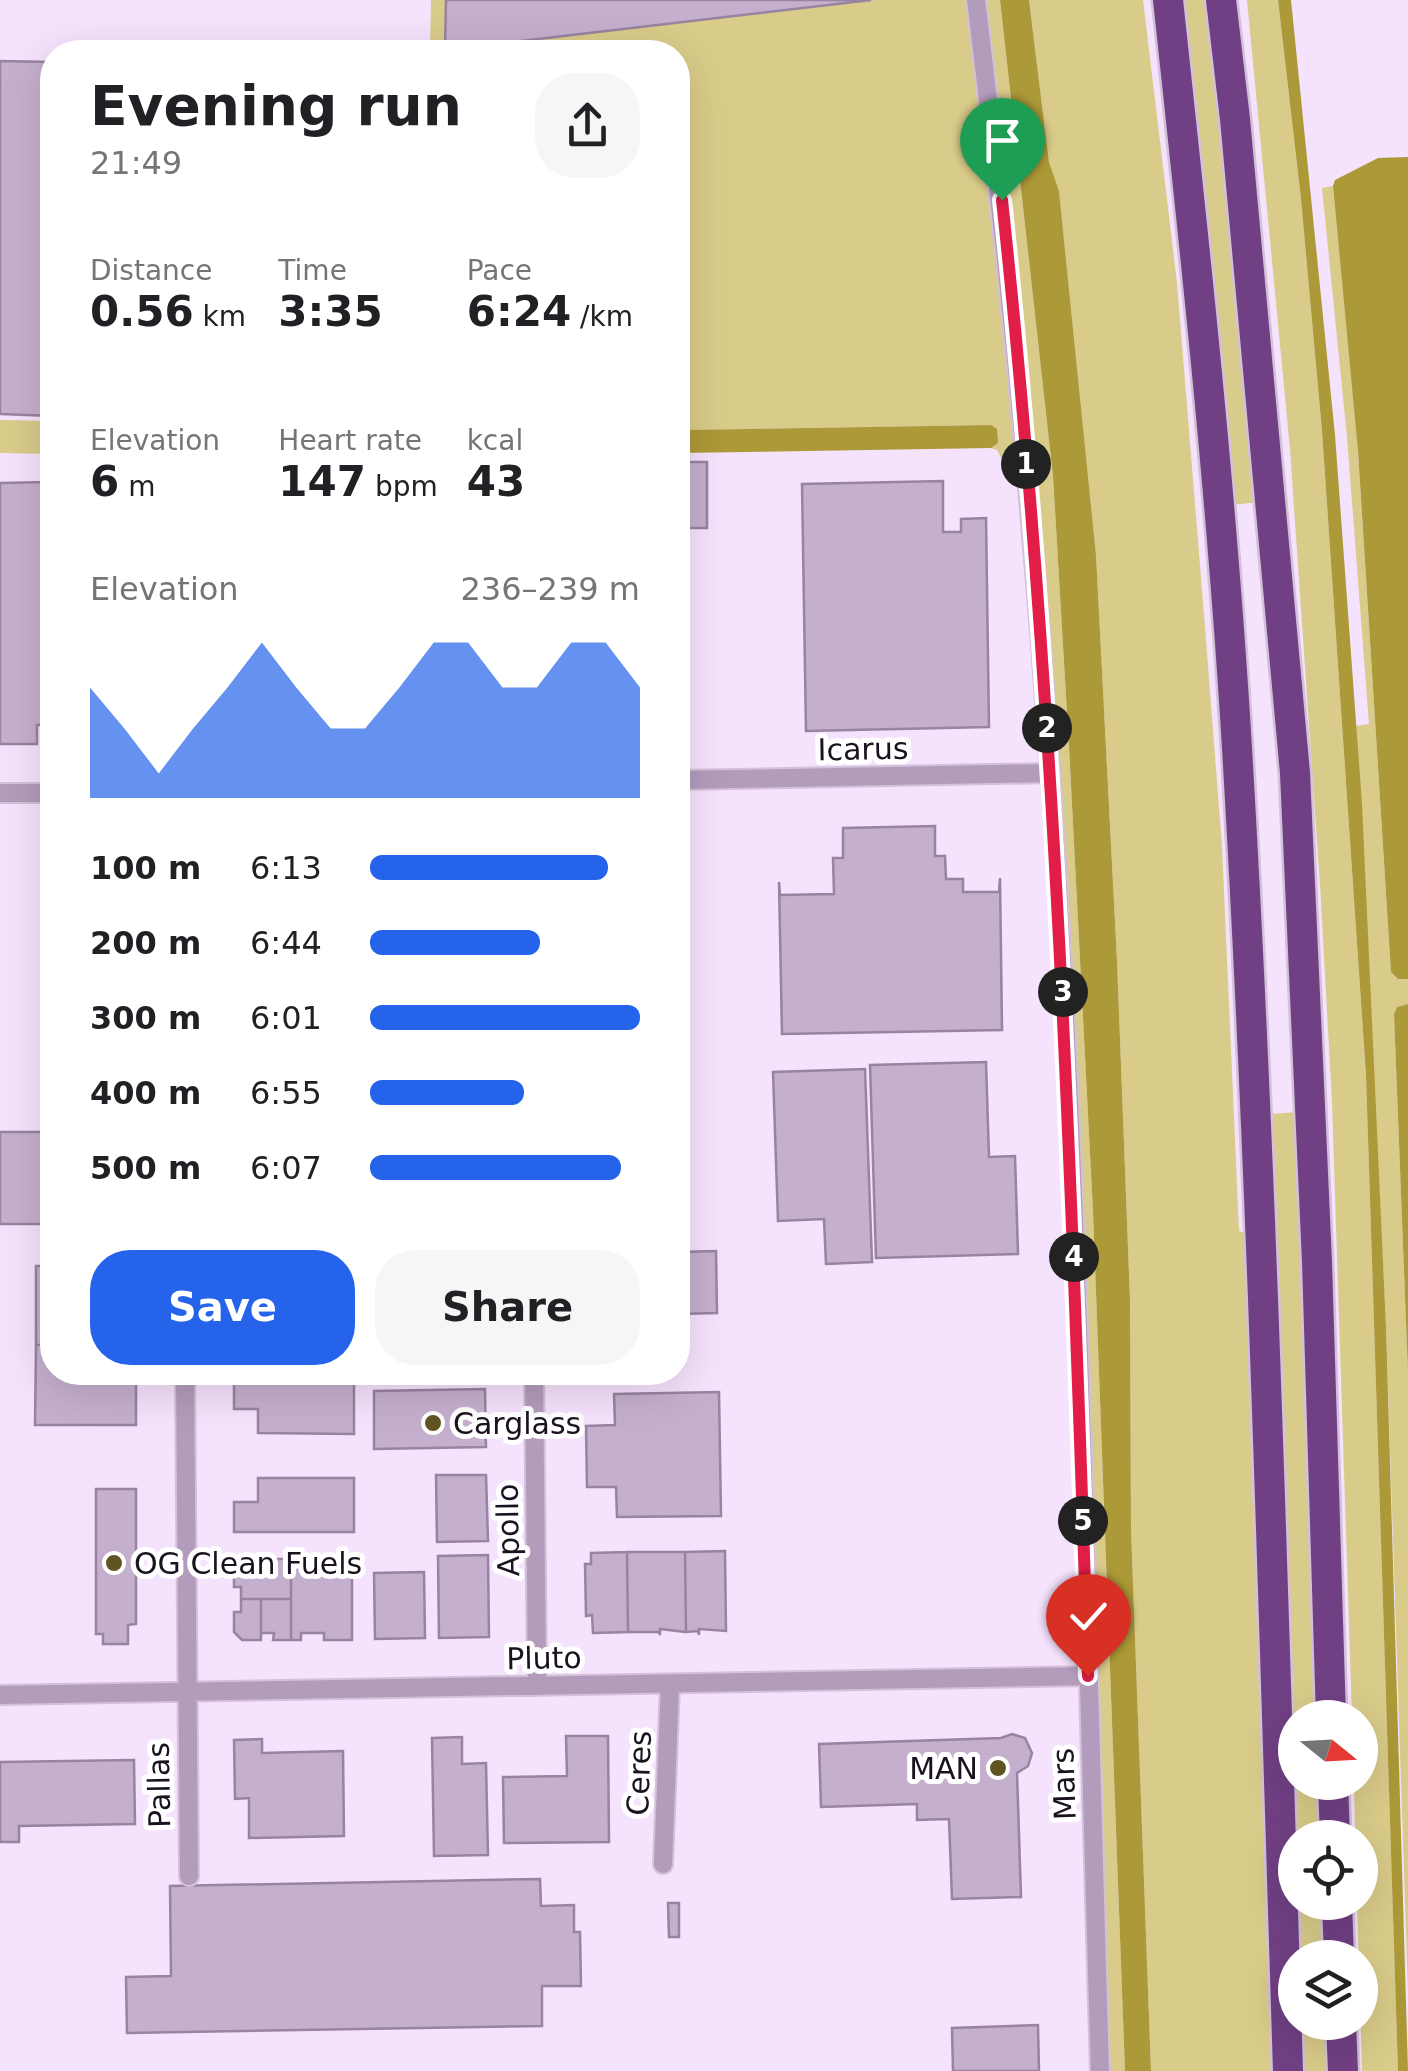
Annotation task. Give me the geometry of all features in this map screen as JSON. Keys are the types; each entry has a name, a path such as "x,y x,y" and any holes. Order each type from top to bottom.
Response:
{"highway":[{"path":"1168,0 1202,314 1236,743 1257,1139 1288,2071"},
{"path":"1221,0 1295,772 1317,1262 1330,1700"},
{"path":"1341,2040 1342,2071"}],"street":[{"name":"Mars","path":"976,0 1014,319 1050,773 1068,1082 1100,2071"},
{"name":"Icarus","path":"690,780 1050,773"},
{"path":"0,794 40,792"},
{"name":"Pallas","path":"185,1385 188,1876"},
{"name":"Apollo","path":"534,1385 537,1686"},
{"name":"Pluto","path":"0,1695 1088,1676"},
{"name":"Ceres","path":"664,1864 670,1684"}],"shaded area":[{"path":"431,0 967,0 993,211 1017,460 1005,465 997,450 991,448 998,443 991,425 690,430 690,40 430,40"},
{"path":"985,0 1000,0 1053,476 1093,1211 1125,2071 1110,2071 1077,1073 1033,420"},
{"path":"1000,0 1029,0 1049,162 1059,191 1096,555 1130,1300 1131,1530 1151,2071 1125,2071 1093,1211 1053,476"},
{"path":"1029,0 1143,0 1177,283 1222,846 1239,1231 1244,1233 1272,2071 1151,2071 1131,1530 1130,1300 1096,555 1059,192 1049,162"},
{"path":"1179,0 1213,0 1261,502 1230,505"},
{"path":"1247,0 1278,0 1322,431 1366,1075 1398,2071 1362,2071 1361,2040 1378,2040 1378,1940 1358,1940 1358,1920 1378,1920 1378,1820 1355,1820 1354,1800 1378,1800 1378,1700 1351,1700 1332,1102 1290,449"},
{"path":"1278,0 1291,0 1335,435 1362,804 1386,1327 1408,2071 1398,2071 1366,1075 1322,431"},
{"path":"1408,157 1408,979 1398,979 1391,972 1358,451 1333,186 1335,180 1378,158"},
{"path":"1333,186 1357,436 1391,972 1398,979 1408,979 1408,1004 1397,1007 1394,1015 1408,1373 1408,1992 1386,1327 1356,726 1369,724 1347,437 1322,188"},
{"path":"0,420 40,421 40,454 0,453"},
{"path":"991,425 997,429 998,443 991,448 690,453 690,430"},
{"path":"1408,1004 1408,1373 1394,1014 1397,1007"},
{"path":"1298,1112 1320,1700 1291,1700 1270,1114"},
{"path":"1295,1800 1324,1800 1325,1820 1295,1820"},
{"path":"1298,1920 1328,1920 1328,1940 1299,1940"},
{"path":"1302,2040 1332,2040 1333,2071 1303,2071"}],"building":[{"path":"446,0 871,0 530,40 445,40"},
{"path":"0,61 40,62 40,416 0,414"},
{"path":"690,462 707,462 707,528 690,528"},
{"path":"943,481 943,532 961,532 961,519 986,518 989,727 806,731 802,484"},
{"path":"40,482 37,744 0,744 0,483"},
{"path":"935,826 935,856 945,856 946,879 963,879 963,892 999,892 1000,878 1002,1030 782,1034 779,882 780,895 834,894 833,858 843,858 843,828"},
{"path":"986,1062 989,1157 1015,1156 1018,1254 876,1258 870,1065"},
{"path":"865,1069 872,1262 826,1264 824,1219 778,1221 773,1072"},
{"path":"0,1132 40,1132 40,1224 0,1224"},
{"path":"716,1251 717,1313 690,1314 690,1252"},
{"path":"36,1266 40,1266 40,1345 36,1345"},
{"path":"36,1345 40,1345 40,1385 136,1385 136,1425 35,1425"},
{"path":"234,1385 354,1385 354,1434 258,1433 258,1409 234,1409"},
{"path":"485,1389 486,1447 374,1449 374,1391"},
{"path":"719,1392 721,1516 617,1517 616,1487 587,1487 586,1426 615,1425 614,1394"},
{"path":"436,1475 486,1475 488,1541 437,1542"},
{"path":"258,1478 354,1478 354,1532 234,1532 234,1502 258,1502"},
{"path":"96,1489 136,1489 136,1624 128,1625 128,1644 103,1644 103,1634 96,1634"},
{"path":"725,1551 726,1631 699,1629 699,1635 698,1631 686,1632 685,1552"},
{"path":"627,1552 685,1552 686,1632 628,1632"},
{"path":"627,1552 628,1632 593,1633 592,1615 586,1616 585,1564 591,1564 591,1553"},
{"path":"488,1555 489,1637 439,1638 438,1556"},
{"path":"234,1559 291,1559 291,1599 241,1599 241,1587 234,1587"},
{"path":"291,1559 352,1559 352,1640 324,1640 324,1633 301,1633 301,1640 291,1640"},
{"path":"424,1572 425,1638 375,1639 374,1573"},
{"path":"241,1599 261,1599 261,1640 242,1640 234,1632 234,1612 241,1612"},
{"path":"261,1599 291,1599 291,1640 273,1640 274,1633 261,1633"},
{"path":"1012,1734 1025,1738 1032,1753 1028,1766 1017,1773 1021,1897 952,1899 949,1819 917,1820 917,1804 821,1807 819,1744 1001,1738"},
{"path":"566,1736 608,1736 609,1842 504,1843 503,1777 567,1776"},
{"path":"462,1737 462,1764 486,1763 488,1855 434,1856 432,1738"},
{"path":"262,1739 262,1753 343,1751 344,1836 249,1838 249,1798 235,1799 234,1740"},
{"path":"134,1760 135,1824 19,1826 19,1842 0,1842 0,1762"},
{"path":"540,1879 541,1906 574,1905 574,1932 580,1932 581,1986 542,1986 542,2026 127,2033 126,1977 171,1976 170,1886"},
{"path":"668,1903 679,1903 679,1937 669,1937"},
{"path":"1038,2025 1039,2071 953,2071 952,2028"}],"place":[{"name":"Carglass","path":"433,1423"},
{"name":"OG Clean Fuels","path":"114,1563"},
{"name":"MAN","path":"998,1768"}],"route":[{"path":"1002,200 1050,773 1068,1082 1088,1676"}]}
